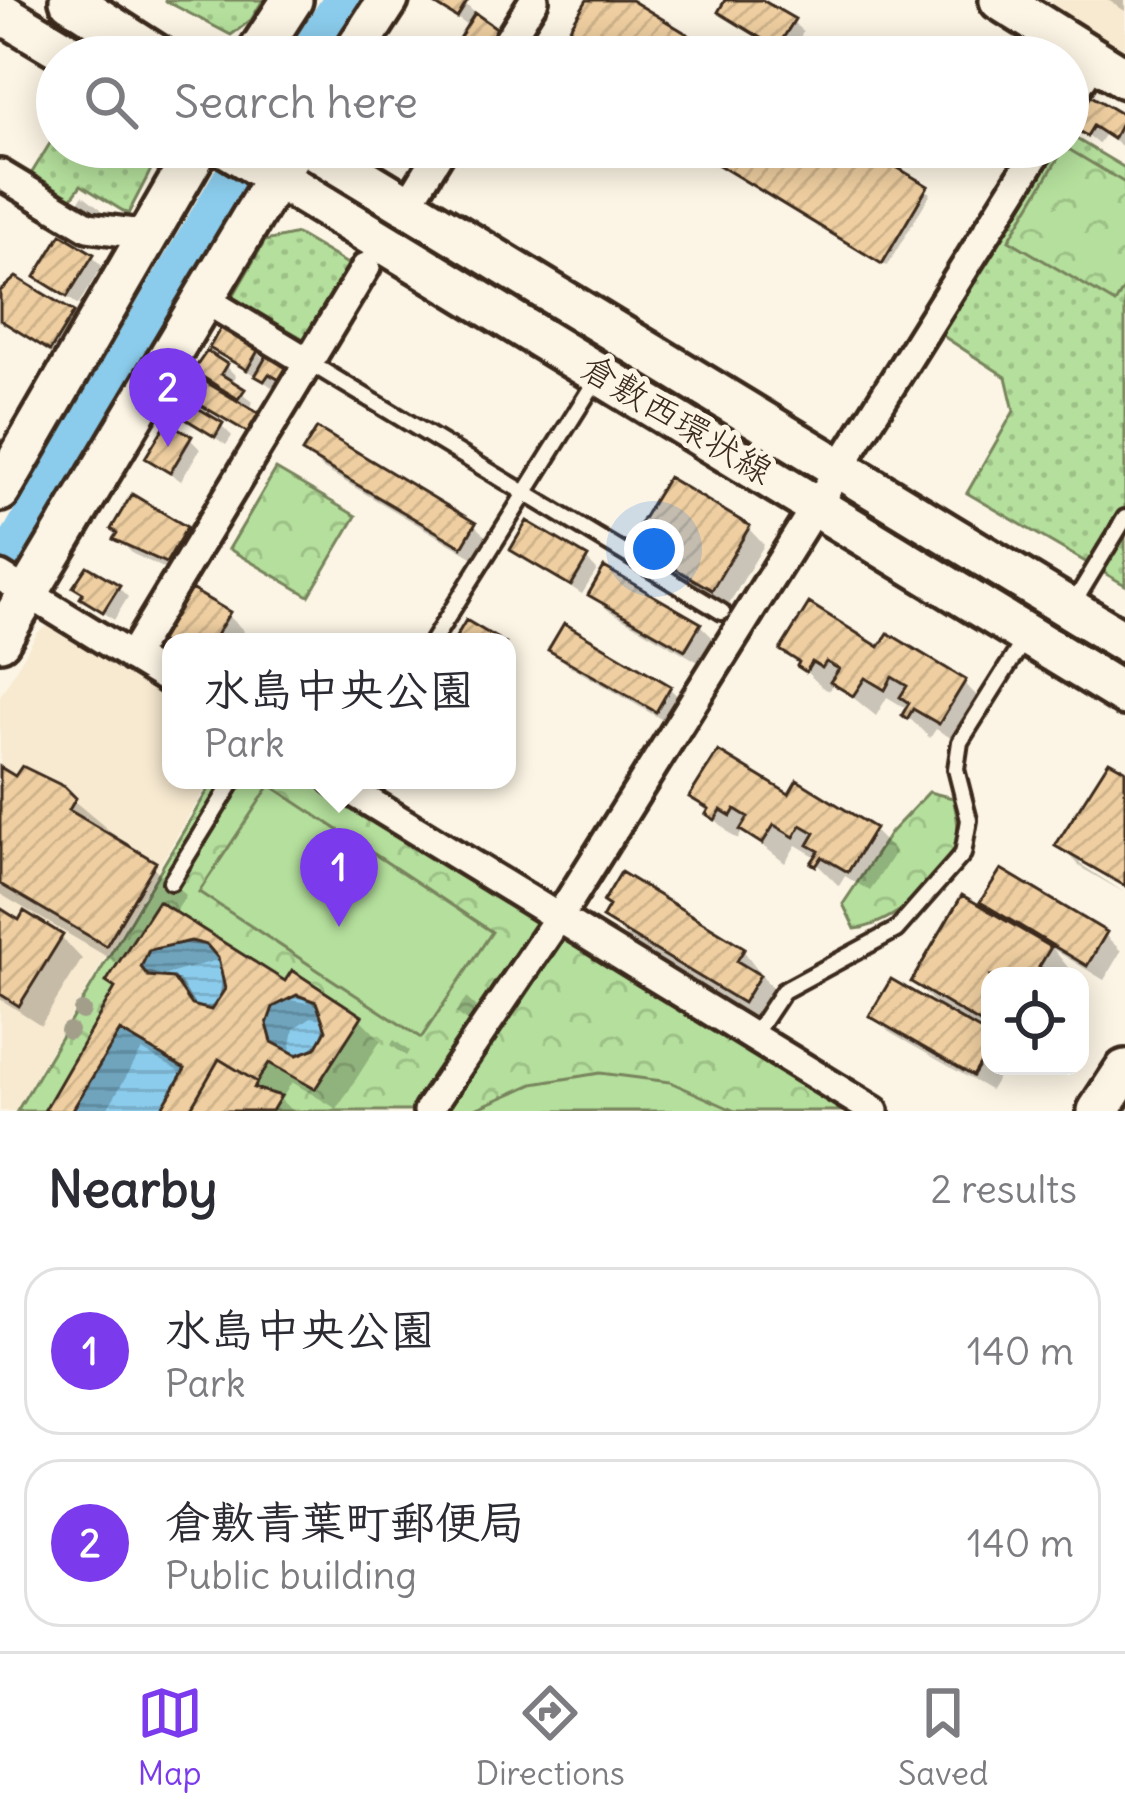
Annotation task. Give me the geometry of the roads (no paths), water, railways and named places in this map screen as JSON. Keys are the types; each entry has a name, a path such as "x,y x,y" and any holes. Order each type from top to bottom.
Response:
{"main road":[{"path":"70,0 126,36"},
{"path":"269,36 292,0"},
{"path":"365,36 388,0"},
{"path":"1000,0 1058,36"},
{"path":"0,12 40,36"},
{"path":"0,491 187,168"},
{"path":"0,640 12,584 201,297 251,168"},
{"name":"倉敷西環状線","path":"275,168 1125,695"},
{"name":"倉敷西環状線","path":"347,168 1125,642"}],"street":[{"path":"511,36 534,0"},
{"path":"408,204 429,168"},
{"path":"428,1111 559,917 1027,168"},
{"path":"0,174 88,227 148,235"},
{"path":"131,657 366,267"},
{"path":"201,297 310,363"},
{"path":"12,584 162,676"},
{"path":"349,789 874,1111"}],"lane":[{"path":"310,363 722,612"},
{"path":"437,633 601,373"},
{"path":"1070,608 1125,518"},
{"path":"753,1036 783,992 896,930 963,854 969,820 956,769 960,742 1029,633"},
{"path":"170,882 228,789"}],"water":[{"path":"180,942 207,945 218,959 223,983 216,1007 195,1008 179,982 142,971 140,964 149,950"},
{"path":"296,996 317,1004 325,1025 317,1046 296,1054 275,1046 267,1025 275,1004"},
{"path":"120,1031 185,1069 160,1111 72,1111"}],"waterway":[{"path":"303,36 326,0"},
{"path":"322,36 346,0"},
{"path":"0,550 223,168"},
{"path":"0,576 241,168"}],"place":[{"name":"倉敷青葉町郵便局","path":"168,447"},
{"name":"水島中央公園","path":"339,927"}]}
